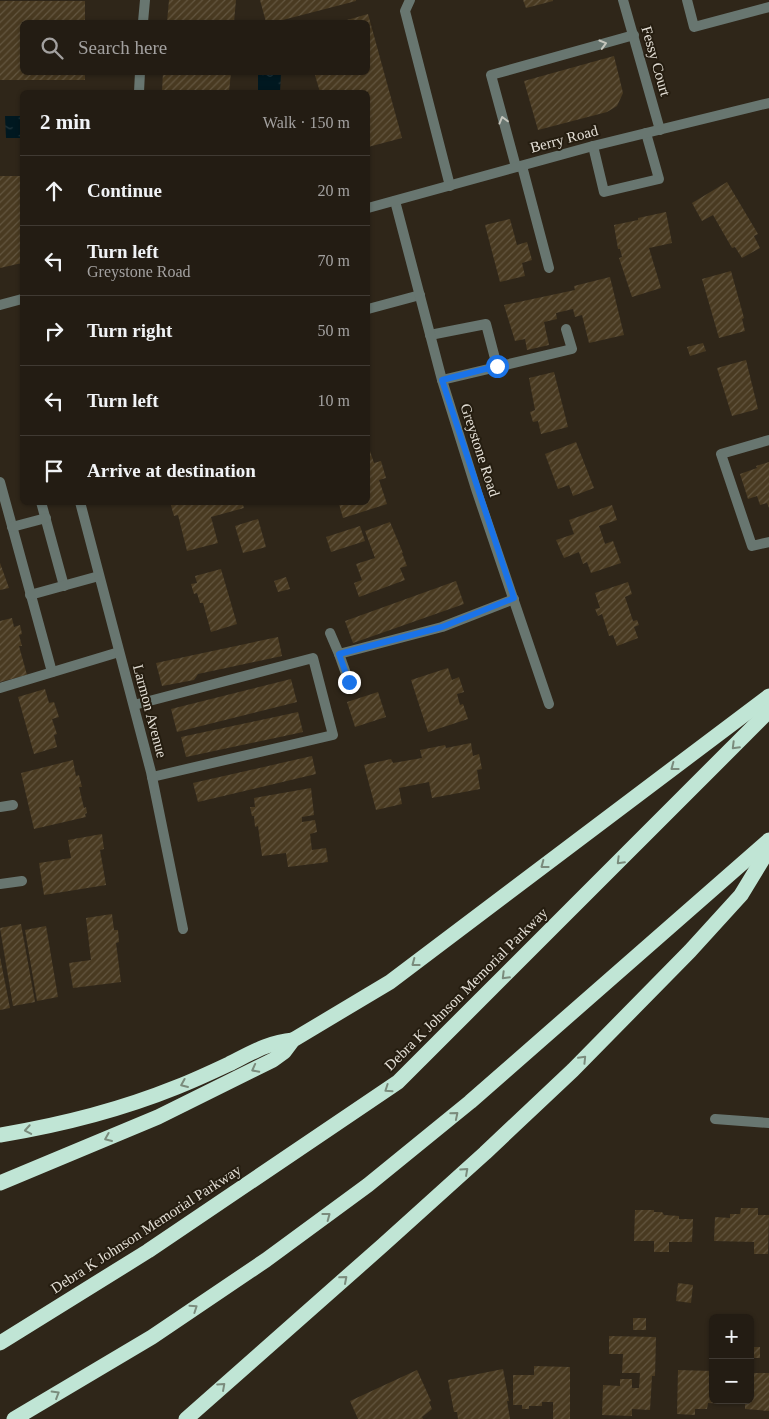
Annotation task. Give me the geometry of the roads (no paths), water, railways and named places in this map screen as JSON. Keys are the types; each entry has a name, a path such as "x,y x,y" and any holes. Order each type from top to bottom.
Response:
{"highway":[{"path":"0,1183 202,1096 273,1060 284,1052 293,1040 390,982 769,696"},
{"name":"Debra K Johnson Memorial Parkway","path":"0,1343 148,1251 398,1082 769,711"},
{"path":"14,1419 152,1336 266,1260 368,1185 470,1102 769,840"},
{"path":"186,1419 485,1153 573,1070 690,951 741,896 769,849"},
{"path":"0,1135 73,1121 118,1108 154,1096 200,1077 265,1046 293,1040"}],"street":[{"path":"143,20 145,0"},
{"path":"410,0 405,11 450,186"},
{"name":"Fessy Court","path":"623,0 660,130"},
{"path":"687,0 694,27 769,7"},
{"path":"549,268 491,75 634,35"},
{"path":"139,90 140,75"},
{"name":"Berry Road","path":"370,207 593,146 769,103"},
{"path":"593,146 604,192 659,179 646,133"},
{"name":"Greystone Road","path":"395,201 442,380 549,704"},
{"path":"370,309 420,295"},
{"path":"0,305 20,300"},
{"path":"430,335 486,324 497,366"},
{"path":"442,380 572,349 566,329"},
{"path":"769,440 721,454 752,546 769,542"},
{"path":"0,482 52,672"},
{"path":"43,505 64,586"},
{"name":"Larmon Avenue","path":"81,505 152,777 183,929"},
{"path":"12,527 46,518"},
{"path":"30,595 99,576"},
{"path":"339,654 442,627 514,598"},
{"path":"330,633 349,682"},
{"path":"0,688 119,652"},
{"path":"134,705 313,658 333,735 152,777"},
{"path":"0,808 13,805"},
{"path":"0,884 22,881"},
{"path":"715,1119 769,1124"}],"water":[{"path":"258,75 281,75 280,90 258,90"},
{"path":"5,116 20,116 20,138 6,138"}]}
